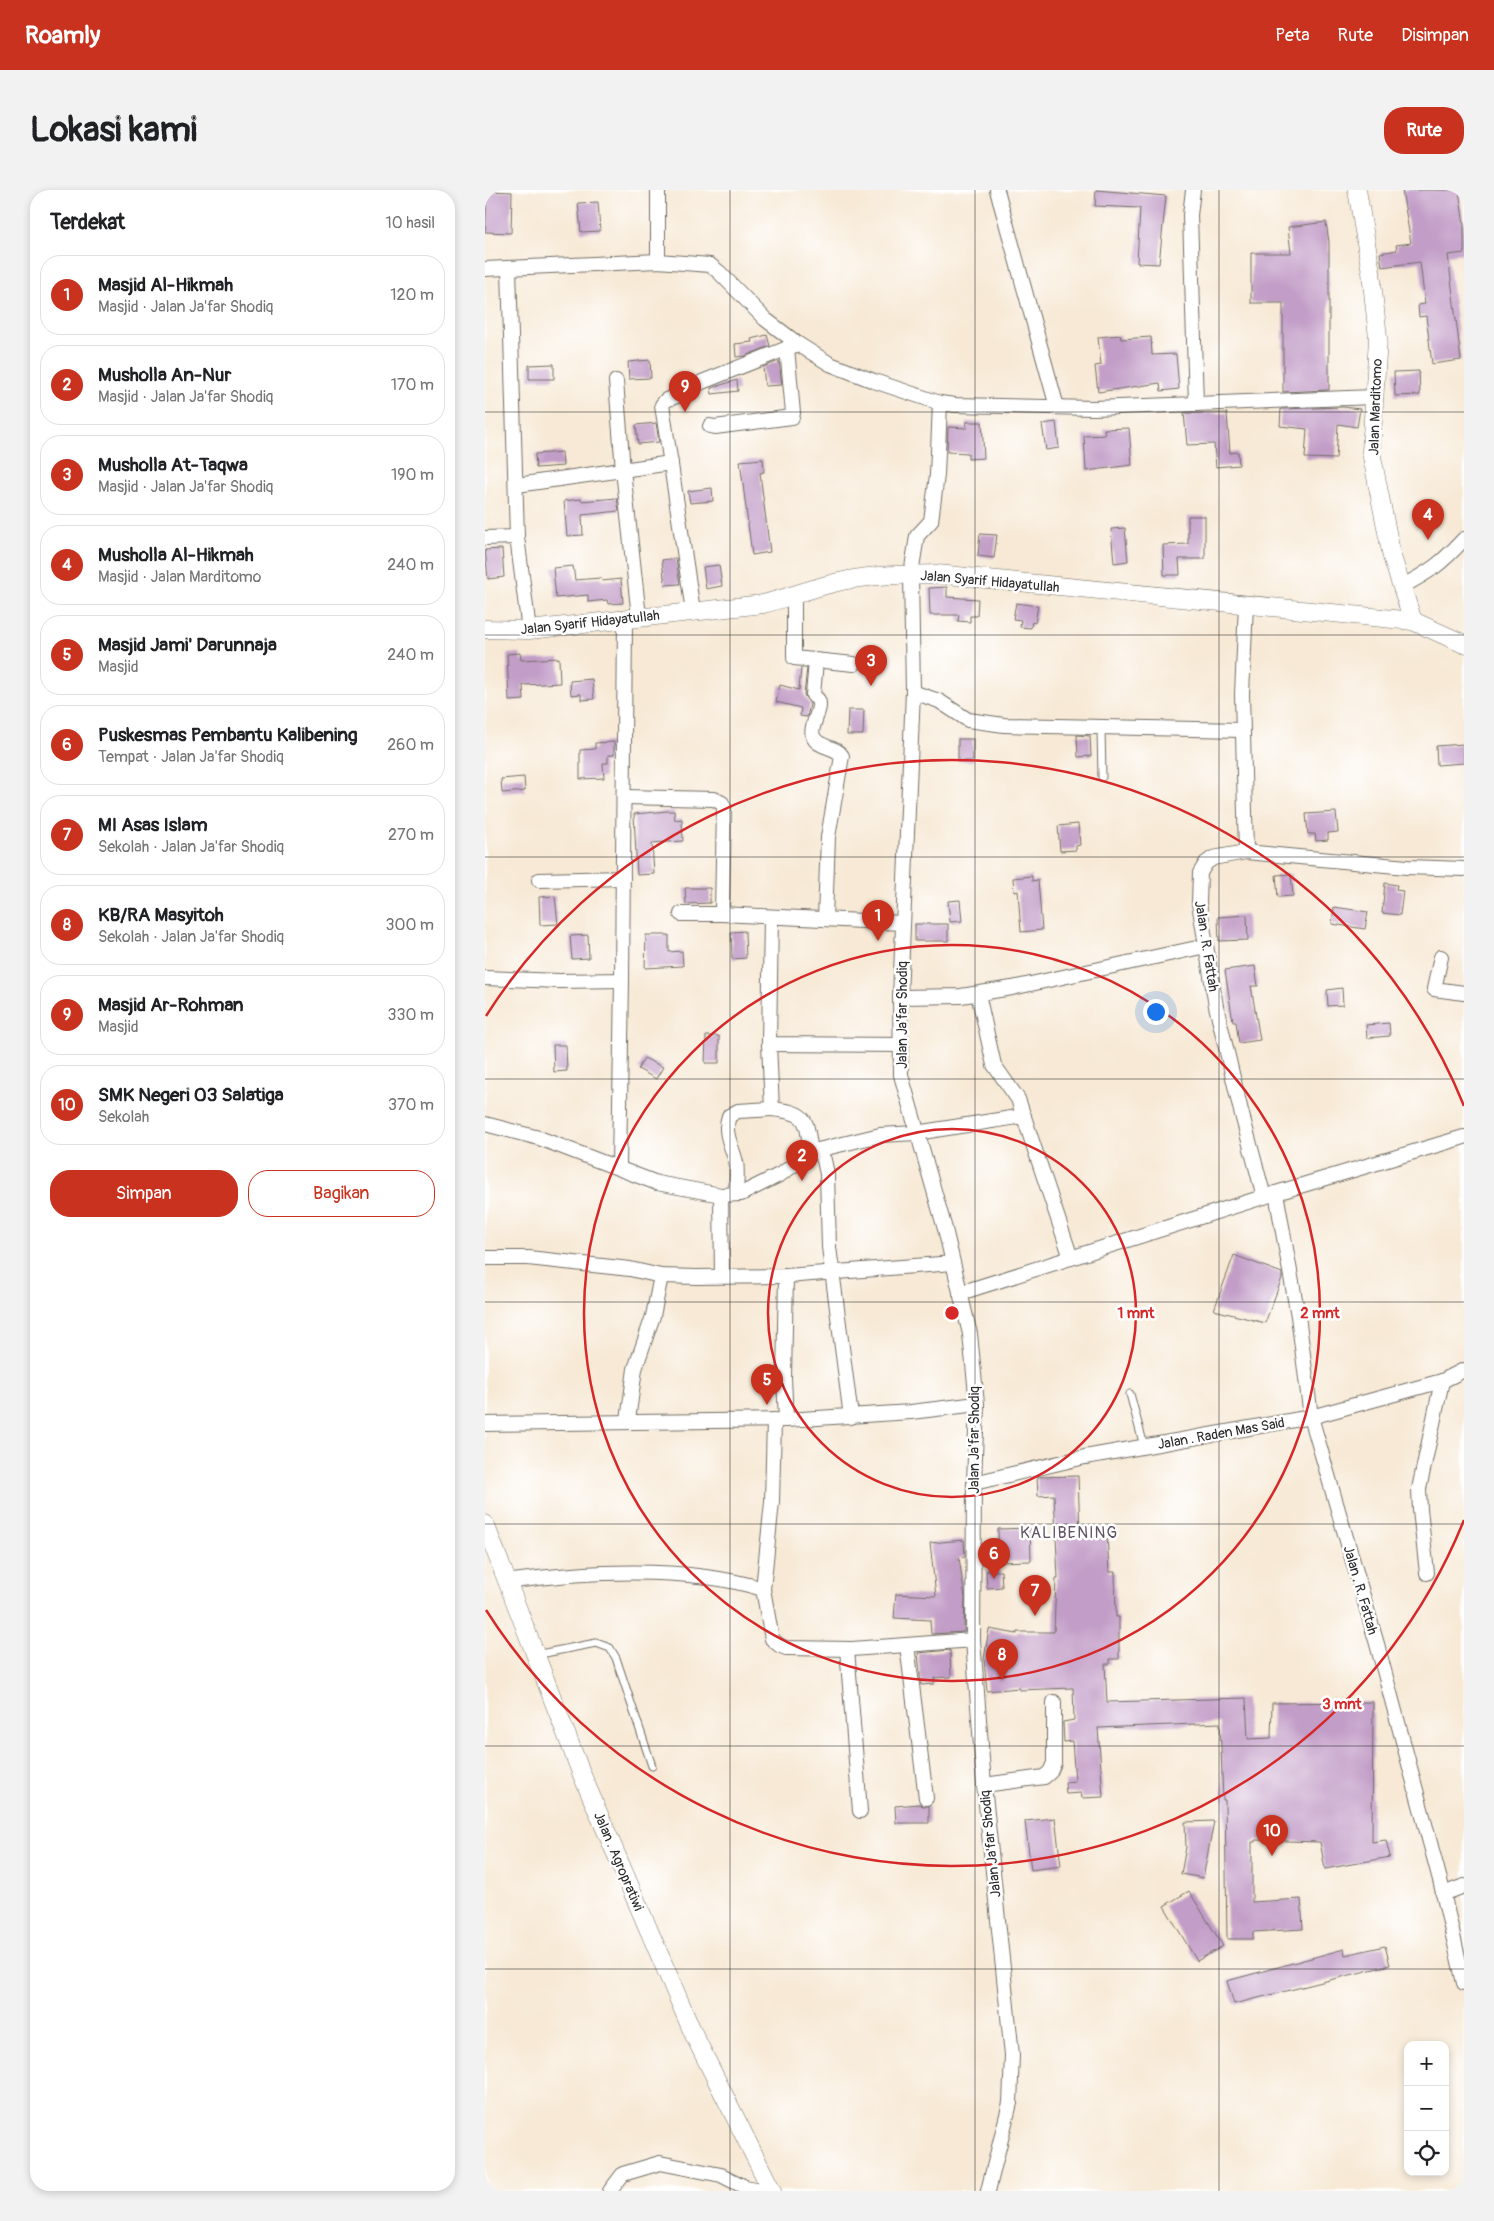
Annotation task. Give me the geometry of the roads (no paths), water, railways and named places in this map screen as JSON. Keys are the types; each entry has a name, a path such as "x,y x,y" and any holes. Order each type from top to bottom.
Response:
{"street":[{"path":"658,190 658,261"},
{"path":"997,190 1057,407"},
{"path":"1193,190 1190,215 1196,403"},
{"name":"Jalan Marditomo","path":"1357,190 1376,308 1378,338 1371,452 1392,557 1413,621"},
{"path":"485,269 658,261 710,265 793,346 874,382 939,403 968,407 1057,407 1374,397"},
{"path":"509,269 517,485 517,537 529,630"},
{"path":"710,426 715,427 792,416 793,346"},
{"path":"693,611 662,405 702,382 793,346"},
{"path":"616,381 632,619 624,797 619,1167"},
{"name":"Jalan Ja'far Shodiq","path":"939,403 937,476 931,522 917,536 911,574 913,692 900,997 901,1074 953,1263 970,1334 977,1404 974,1483 973,1640 984,1785 1012,2055 1010,2103 988,2191"},
{"path":"517,485 671,463"},
{"path":"485,538 517,537"},
{"path":"1401,587 1434,569 1464,539"},
{"name":"Jalan Syarif Hidayatullah","path":"485,629 529,630 763,604 847,580 885,575 937,574 1413,621 1464,644"},
{"path":"794,596 793,656 797,659 854,664"},
{"path":"1246,852 1241,694 1247,605"},
{"path":"816,661 813,695 818,700 819,705 812,732 813,737 817,742 839,752 842,756 827,837 825,918"},
{"path":"913,692 939,702 968,720 1004,725 1243,730"},
{"path":"624,797 714,799 722,803 724,806 722,914"},
{"name":"Jalan . R. Fattah","path":"1464,869 1407,867 1246,852 1213,858 1206,863 1199,873 1199,903 1216,1006 1238,1102 1270,1195 1298,1316 1311,1417 1377,1644 1443,1894 1464,1982"},
{"path":"539,880 623,878"},
{"path":"681,914 825,918 903,923"},
{"path":"771,917 769,1044 772,1109"},
{"path":"900,997 978,994 1206,946"},
{"path":"1441,957 1434,989 1464,993"},
{"path":"485,978 559,981 622,980"},
{"path":"978,994 994,1065 1018,1099 1071,1258"},
{"path":"769,1044 901,1045"},
{"path":"736,1194 736,1162 730,1149 726,1124 729,1116 738,1111 772,1109 795,1111 807,1125 814,1151 824,1160 827,1174 829,1247 851,1417"},
{"path":"485,1124 539,1138 657,1183 721,1195 736,1194 781,1174 814,1151 880,1135 916,1133 1024,1116"},
{"path":"960,1293 1270,1195 1464,1137"},
{"path":"721,1195 722,1276"},
{"path":"485,1258 528,1258 569,1261 630,1269 661,1276 833,1274 953,1263"},
{"path":"628,1420 635,1369 653,1316 661,1276"},
{"path":"786,1276 784,1398 780,1420 763,1589 772,1639 786,1648 847,1649 973,1640"},
{"name":"Jalan . Raden Mas Said","path":"974,1483 1085,1456 1311,1417 1442,1381 1464,1370"},
{"path":"1427,1573 1419,1510 1419,1489 1442,1381"},
{"path":"485,1424 628,1420 780,1420 851,1417 977,1404"},
{"name":"Jalan . Agropratiwi","path":"485,1524 582,1775 694,2035 772,2191"},
{"path":"506,1582 551,1576 627,1572 736,1582 763,1589"},
{"path":"907,1645 927,1798"},
{"path":"847,1649 860,1811"},
{"path":"984,1785 1044,1778 1050,1772 1054,1763 1054,1702"},
{"path":"1443,1894 1464,1886"},
{"path":"610,2191 623,2174 660,2162 721,2175 745,2187 766,2191"}],"lane":[{"path":"1101,727 1102,777"},
{"path":"1130,1394 1144,1446"},
{"path":"535,1655 596,1643 611,1648 616,1658 651,1766"}],"place":[{"name":"Masjid Ar-Rohman","path":"685,412"},
{"name":"Musholla Al-Hikmah","path":"1428,540"},
{"name":"Musholla At-Taqwa","path":"871,686"},
{"name":"Masjid Al-Hikmah","path":"878,941"},
{"name":"Musholla An-Nur","path":"802,1181"},
{"name":"Masjid Jami' Darunnaja","path":"767,1405"},
{"name":"Puskesmas Pembantu Kalibening","path":"994,1579"},
{"name":"MI Asas Islam","path":"1035,1616"},
{"name":"KB/RA Masyitoh","path":"1002,1680"},
{"name":"SMK Negeri 03 Salatiga","path":"1272,1856"}],"district":[{"name":"KALIBENING","path":"1069,1532"}]}
